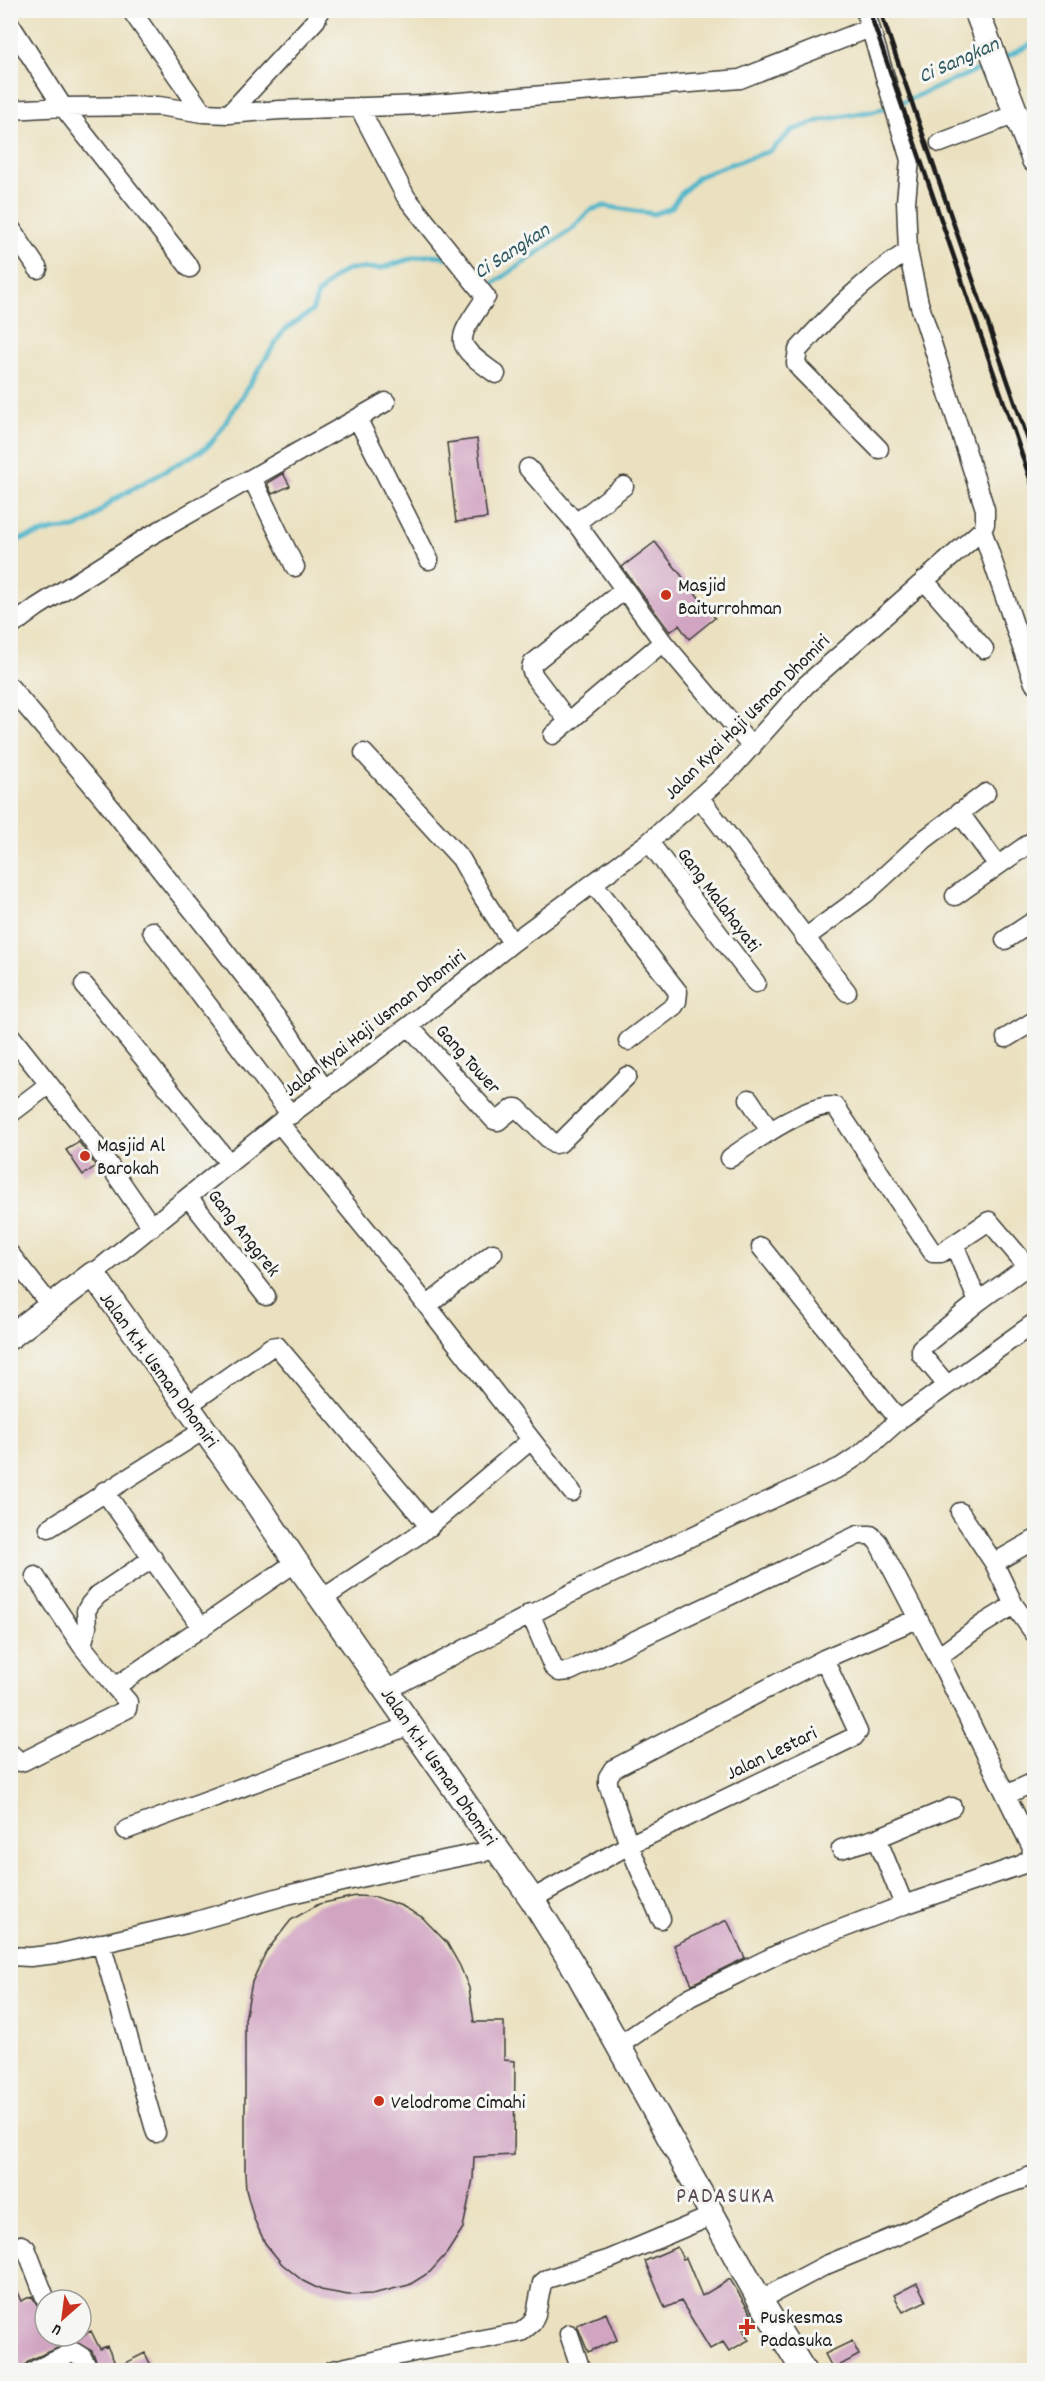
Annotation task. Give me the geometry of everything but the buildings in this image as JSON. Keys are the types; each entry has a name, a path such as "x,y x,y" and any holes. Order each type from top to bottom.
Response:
{"main road":[{"path":"976,10 1035,160"},
{"name":"Jalan K.H. Usman Dhomiri","path":"10,1336 93,1274 258,1505 296,1563 532,1899 579,1975 760,2300 803,2370"}],"street":[{"path":"131,10 203,113"},
{"path":"229,114 316,20 320,10"},
{"path":"865,10 910,160 906,201 908,251 919,303 985,509 985,524 982,530 1035,683"},
{"path":"10,24 63,107 190,268"},
{"path":"10,110 159,106 203,113 229,114 359,106 422,105 740,79 870,28"},
{"path":"359,106 406,197 480,291 464,330 462,344 469,355 496,374"},
{"path":"940,142 1016,114"},
{"path":"10,227 38,269"},
{"path":"879,449 800,369 796,357 798,350 840,304 880,269 908,251"},
{"path":"10,627 36,607 128,550 386,402"},
{"path":"358,420 429,560"},
{"path":"528,468 576,523 663,642 752,747"},
{"path":"252,478 295,567"},
{"path":"576,523 624,486"},
{"name":"Jalan Kyai Haji Usman Dhomiri","path":"93,1274 285,1119 409,1026 512,943 649,842 752,747 806,685 982,530"},
{"path":"924,580 984,649"},
{"path":"567,721 534,676 531,669 532,664 624,590"},
{"path":"553,735 663,642"},
{"path":"10,687 97,790 224,950 287,1031 324,1089"},
{"path":"364,753 461,858 512,943"},
{"path":"805,938 865,894 925,839 986,793"},
{"path":"699,797 847,992"},
{"path":"959,812 998,864"},
{"path":"955,896 1035,840"},
{"name":"Gang Malahayati","path":"649,842 756,983"},
{"path":"593,883 678,992 674,1006 628,1041"},
{"path":"1005,940 1035,921"},
{"path":"152,931 285,1119 572,1492"},
{"path":"84,985 229,1163"},
{"path":"1006,1038 1035,1021"},
{"name":"Gang Tower","path":"409,1026 494,1120 498,1121 517,1108 555,1144 560,1143 627,1076"},
{"path":"10,1035 82,1126 152,1227"},
{"path":"10,1114 48,1085"},
{"path":"748,1099 770,1131"},
{"path":"730,1158 770,1131 824,1105 836,1107 933,1253 941,1253 989,1221 1032,1267 978,1302 921,1348 921,1354 947,1385"},
{"name":"Gang Anggrek","path":"188,1197 266,1296"},
{"path":"954,1244 978,1302"},
{"path":"761,1247 899,1420"},
{"path":"427,1305 493,1253"},
{"path":"10,1254 51,1306"},
{"path":"387,1690 530,1614 675,1542 841,1467 862,1453 899,1420 1035,1323"},
{"path":"188,1406 271,1347 277,1346 430,1527"},
{"path":"49,1528 104,1491 204,1430"},
{"path":"322,1599 430,1527 531,1440"},
{"path":"104,1491 202,1628"},
{"path":"960,1512 994,1563 1014,1605 1035,1633"},
{"path":"530,1614 553,1666 559,1672 570,1671 858,1535 872,1535 878,1542 938,1657 1032,1848 1031,1858 1027,1862 786,1950 690,1997 618,2046"},
{"path":"994,1563 1035,1540"},
{"path":"82,1646 87,1628 86,1611 90,1604 98,1595 153,1558"},
{"path":"115,1687 296,1563"},
{"path":"10,1753 20,1762 24,1761 127,1709 128,1702 82,1646 35,1576"},
{"path":"938,1657 983,1624 1014,1605"},
{"path":"661,1919 629,1845 608,1784 608,1777 614,1769 824,1659 917,1619"},
{"name":"Jalan Lestari","path":"629,1845 854,1737 858,1732 824,1659"},
{"path":"126,1830 411,1725"},
{"path":"1006,1795 1035,1782"},
{"path":"841,1849 877,1838 952,1807"},
{"path":"877,1838 904,1905"},
{"path":"532,1899 629,1845"},
{"path":"10,1956 30,1957 56,1954 186,1924 308,1890 498,1849"},
{"path":"101,1943 156,2133"},
{"path":"760,2300 826,2265 901,2234 997,2188 1035,2175"},
{"path":"333,2370 521,2332 532,2323 542,2283 547,2279 610,2259 714,2215"},
{"path":"10,2252 21,2246 26,2248 41,2288"},
{"path":"569,2334 581,2370"},
{"path":"35,2370 75,2352 82,2357 89,2370"}],"waterway":[{"name":"Ci Sangkan","path":"1002,59 1034,43"},
{"name":"Ci Sangkan","path":"484,290 572,229 590,210 604,206 654,214 671,208 698,177 770,151 793,130 822,120 896,105 991,64"},
{"name":"Ci Sangkan","path":"10,542 54,530 75,528 89,521 113,500 204,449 224,425 283,331 312,311 318,294 336,276 349,269 382,268 431,255 445,258"}],"railway":[{"path":"869,10 1034,490"},
{"path":"880,10 1034,457"}],"place":[{"name":"Masjid Baiturrohman","path":"666,595"},
{"name":"Masjid Al Barokah","path":"85,1156"},
{"name":"Velodrome Cimahi","path":"379,2101"},
{"name":"Puskesmas Padasuka","path":"747,2327"}],"district":[{"name":"PADASUKA","path":"726,2194"}]}
